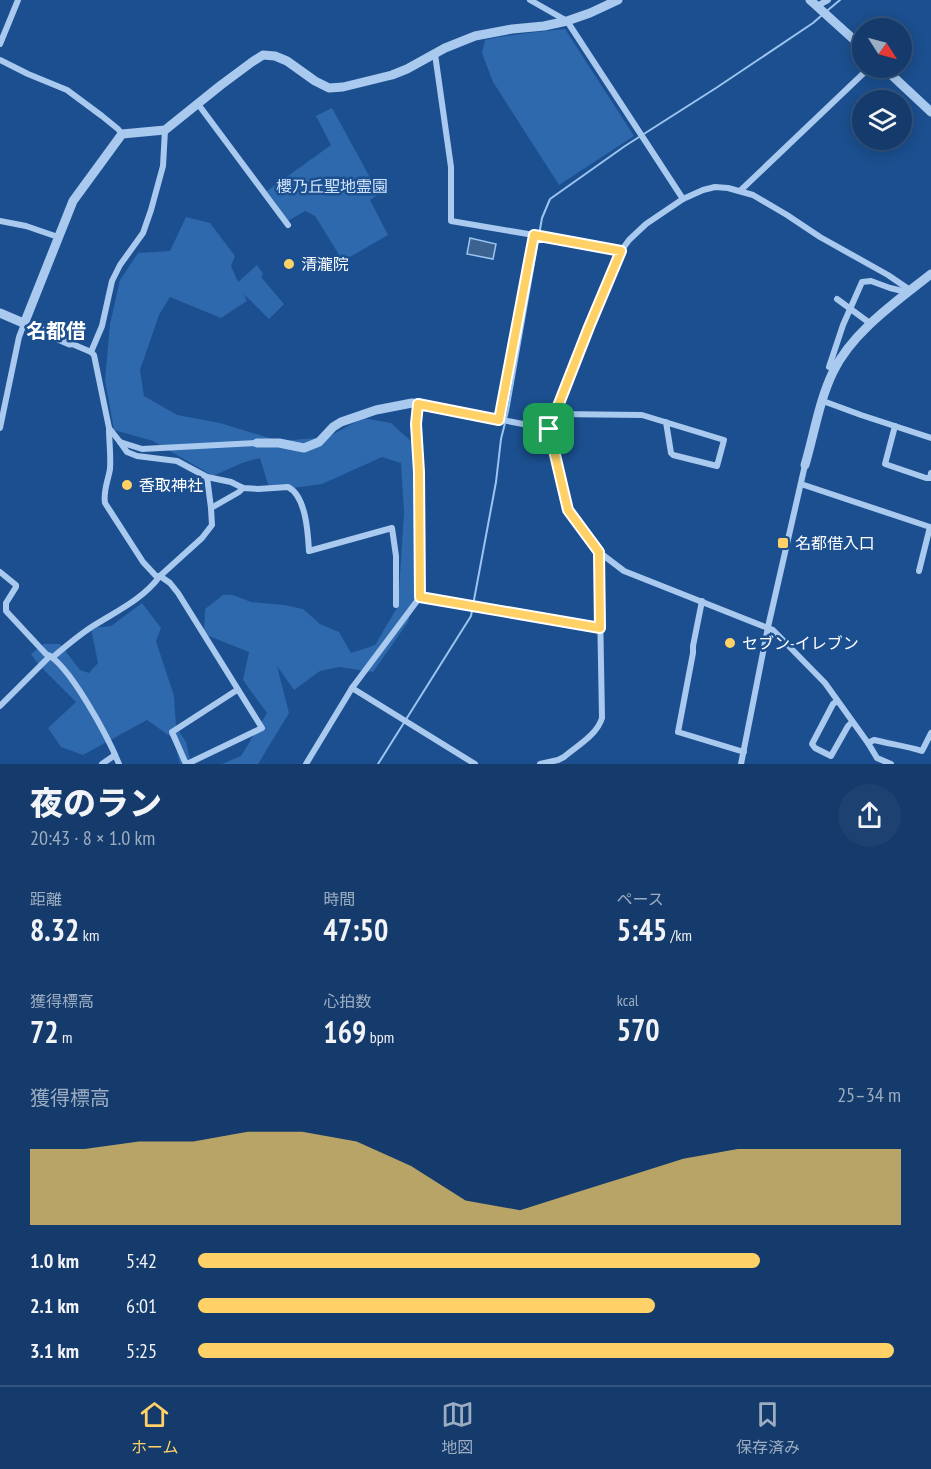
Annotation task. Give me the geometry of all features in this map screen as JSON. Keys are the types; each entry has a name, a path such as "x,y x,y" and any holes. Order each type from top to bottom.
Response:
{"street":[{"path":"0,44 18,0"},
{"path":"530,0 567,21 684,199"},
{"path":"0,428 20,337 58,237 73,201 122,134 165,130 263,55 275,56 287,62 329,88 351,85 392,75 475,36 567,21 618,0"},
{"path":"814,3 828,0"},
{"path":"814,3 852,38"},
{"path":"435,54 451,167 452,221 621,251"},
{"path":"0,60 67,90 122,134"},
{"path":"741,190 858,78"},
{"path":"895,78 931,112"},
{"path":"198,104 288,225"},
{"path":"91,352 102,327 112,280 143,233 151,210 163,166 165,130"},
{"path":"891,764 878,758 825,683 773,630 624,571 599,552 568,510 549,429 621,251 636,232 646,224 684,199 703,190 715,187 728,188 753,195 820,237 866,262 908,291"},
{"path":"0,221 26,226 58,237"},
{"path":"501,420 536,235"},
{"path":"741,764 768,627 805,465 834,370 871,324 931,274"},
{"path":"829,368 843,325 862,282 871,281 890,288 908,291"},
{"path":"837,299 871,324"},
{"path":"0,314 94,355 109,428 110,470 104,495 105,503 143,562 156,576 170,583 178,594 262,728 187,764 172,732 237,690"},
{"path":"823,401 931,438"},
{"path":"120,442 142,449 279,442 304,448 319,442 333,427 347,419 376,410 412,404 549,429"},
{"path":"306,764 352,688 420,597 419,472 416,424 418,404"},
{"path":"555,414 642,415 666,422 724,440 717,466 670,453 666,422"},
{"path":"895,426 885,464 926,478 930,478 931,473"},
{"path":"109,428 127,452 137,456 177,461 207,477 231,482 243,488 288,488 295,492 300,499 304,515 309,551 392,528 396,556 396,605"},
{"path":"0,706 52,657 75,639 133,602 202,538 212,525 207,477"},
{"path":"801,484 930,527 919,571"},
{"path":"211,508 243,488"},
{"path":"540,764 564,757 596,730 602,722 599,552"},
{"path":"0,572 16,585 6,603 6,611 46,654 52,657 81,693 119,764"},
{"path":"420,597 600,628"},
{"path":"702,601 678,732 744,752"},
{"path":"352,688 475,764"},
{"path":"837,701 812,744 831,756 852,722"},
{"path":"868,743 874,740 922,751 930,738"},
{"path":"102,764 115,755"}],"green space":[{"path":"565,29 634,136 559,185 493,82 482,53 485,40"},
{"name":"櫻乃丘聖地霊園","path":"332,108 379,194 370,200 388,235 343,261 315,216 305,211 288,221 267,191 331,145 316,116"},
{"path":"186,217 210,223 235,256 231,266 238,282 257,265 263,274 261,277 284,304 269,319 244,294 247,301 221,318 170,297 159,315 140,370 144,396 177,415 220,423 279,441 328,437 363,418 391,423 424,453 424,528 419,580 408,622 373,672 339,667 320,671 294,690 277,666 289,713 258,764 222,764 241,756 267,713 243,680 249,652 204,634 205,609 223,595 233,595 251,602 303,609 320,624 339,632 351,653 375,645 398,606 404,513 401,463 382,457 322,484 270,491 260,458 213,476 153,441 114,430 105,380 110,324 120,280 138,253 170,251"},
{"path":"142,603 161,628 156,641 174,696 176,727 186,742 191,764 180,764 174,739 147,720 83,755 61,747 48,728 76,702 31,654 44,644 60,644 80,670 89,673 98,663 91,628 111,626"}],"shaded area":[{"path":"470,238 496,244 493,259 467,254"}],"waterway":[{"path":"828,10 840,0"},
{"path":"378,764 471,616 542,218 550,199 625,146 716,88 821,16"}],"place":[{"name":"清瀧院","path":"289,264"},
{"name":"香取神社","path":"127,485"},
{"name":"名都借入口","path":"783,543"},
{"name":"セブン-イレブン","path":"730,643"}],"district":[{"name":"名都借","path":"56,331"}],"route":[{"path":"534,235 621,251 549,429 568,510 599,552 600,628 420,597 419,472 416,424 418,404 499,420 534,235"}]}
